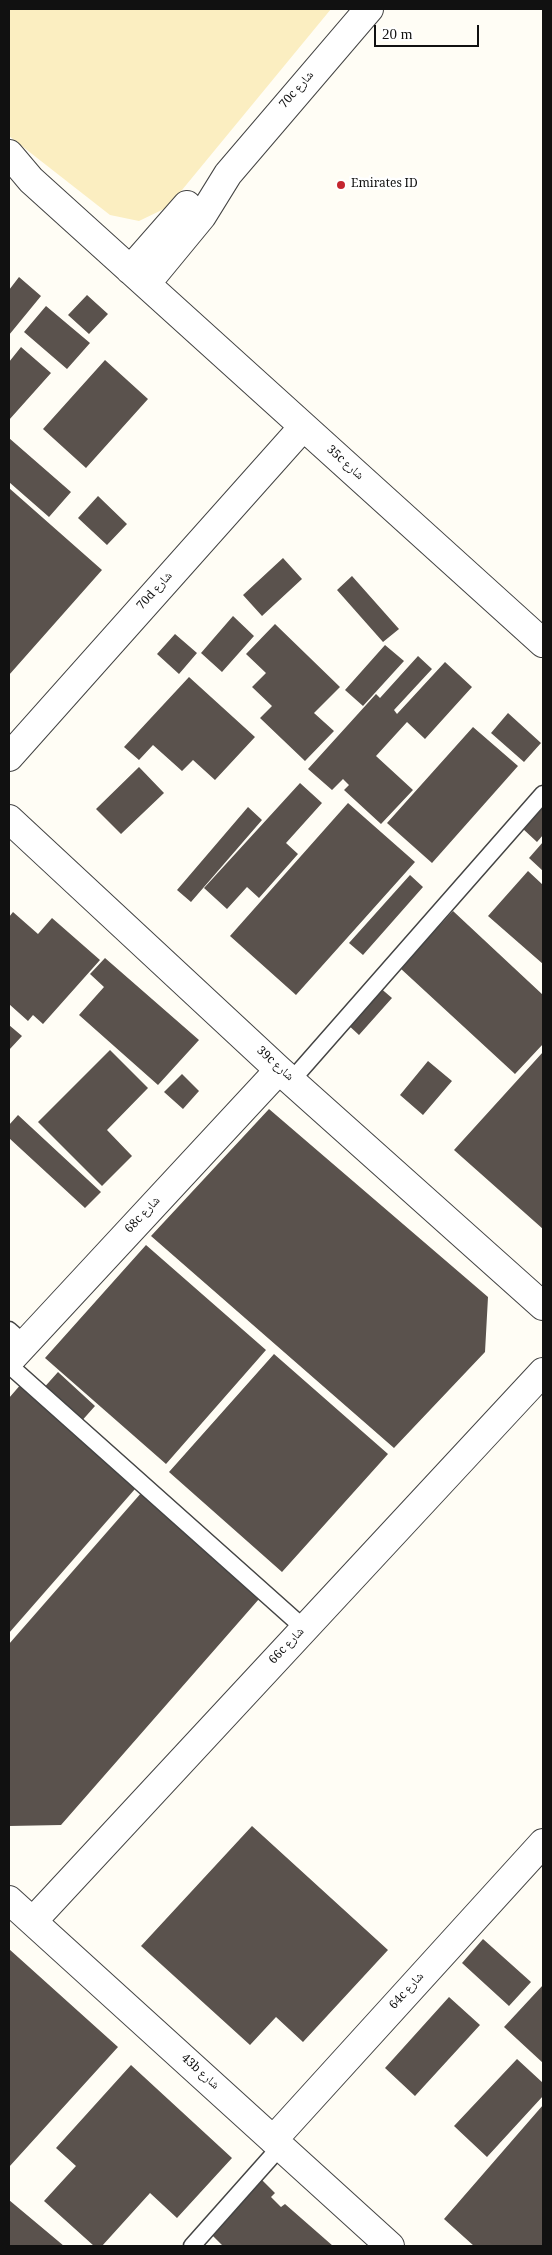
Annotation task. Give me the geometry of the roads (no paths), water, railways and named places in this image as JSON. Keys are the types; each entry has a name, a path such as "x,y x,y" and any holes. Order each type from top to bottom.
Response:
{"street":[{"name":"70c شارع","path":"138,277 202,216 228,174 369,9"},
{"name":"35c شارع","path":"9,154 20,175 138,277 543,643"},
{"name":"70d شارع","path":"9,757 303,427"},
{"name":"39c شارع","path":"9,819 285,1075 543,1306"},
{"name":"68c شارع","path":"13,1350 285,1075"},
{"name":"66c شارع","path":"16,1909 305,1629 543,1372"},
{"name":"64c شارع","path":"277,2143 542,1848"},
{"name":"43b شارع","path":"16,1909 390,2246"}],"lane":[{"path":"285,1075 543,794"},
{"path":"13,1350 305,1629"},
{"path":"192,2246 277,2143"}],"place":[{"name":"Emirates ID","path":"341,185"}]}
